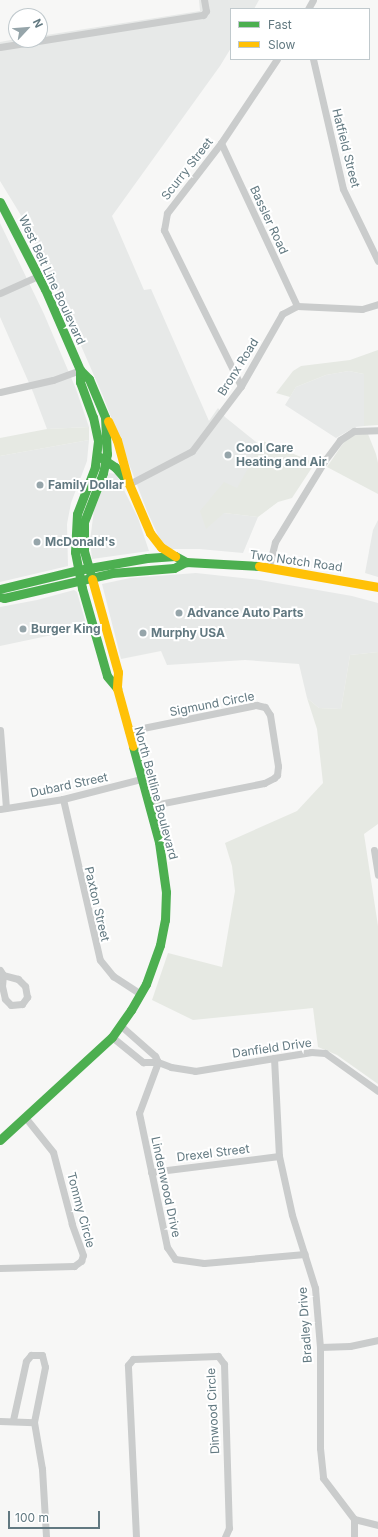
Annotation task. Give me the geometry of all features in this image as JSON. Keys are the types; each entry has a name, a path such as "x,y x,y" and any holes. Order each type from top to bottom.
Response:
{"main road":[{"name":"West Belt Line Boulevard","path":"0,202 15,228 38,276 80,370 89,379 102,410 107,440 84,522 83,540 87,565"},
{"name":"West Belt Line Boulevard","path":"80,370 80,382 93,418 102,458 94,471 76,519 74,544 75,570 81,584 107,676 117,688"},
{"path":"102,410 115,434 129,484 150,533 153,557"},
{"path":"102,458 115,467 129,484"},
{"name":"Two Notch Road","path":"150,533 166,552 186,562 269,566 378,587"},
{"path":"0,589 75,570 87,565 153,557 175,556"},
{"name":"Two Notch Road","path":"0,598 81,584 96,576 135,570 174,568 186,562"},
{"name":"North Beltline Boulevard","path":"0,1140 112,1037 142,994 153,969 160,945 166,906 162,855 117,688 118,672 96,576 87,565"}],"street":[{"path":"0,47 204,14 206,11 204,0"},
{"name":"Scurry Street","path":"241,386 164,230 167,213 221,143 276,60"},
{"name":"Hatfield Street","path":"313,60 343,189 378,261"},
{"name":"Bassler Road","path":"221,143 297,306"},
{"path":"0,293 38,276"},
{"path":"297,306 362,309 378,304"},
{"name":"Bronx Road","path":"129,484 192,451 241,386 282,314 297,306"},
{"path":"0,392 53,380 80,370"},
{"path":"269,566 275,542 325,460 340,440 354,431 378,430"},
{"name":"Sigmund Circle","path":"128,731 256,705 265,707 270,715 278,766 277,775 274,778 264,783 149,806"},
{"path":"0,730 3,808"},
{"name":"Dubard Street","path":"3,808 63,799 141,780"},
{"name":"Paxton Street","path":"63,799 100,960 113,976 142,994"},
{"path":"374,850 378,875"},
{"path":"2,973 18,979 24,986 27,997 22,1004 11,1004 5,998 2,986 2,973"},
{"path":"120,1025 155,1056 158,1062"},
{"name":"Danfield Drive","path":"112,1037 143,1062 158,1062 171,1067 195,1071 311,1052 325,1053 378,1091"},
{"name":"Bradley Drive","path":"274,1058 279,1156 292,1215 316,1288 320,1347 320,1448 323,1478 354,1519"},
{"name":"Lindenwood Drive","path":"158,1062 139,1113 167,1247 174,1259 204,1263 305,1254"},
{"name":"Tommy Circle","path":"0,1268 74,1266 81,1261 83,1255 72,1224 53,1152 25,1117"},
{"name":"Drexel Street","path":"151,1172 279,1156"},
{"path":"320,1347 350,1346 378,1340"},
{"path":"13,1420 26,1361 32,1354 42,1356 45,1367 34,1422 42,1468 46,1537"},
{"name":"Dinwood Circle","path":"136,1537 128,1365 133,1359 218,1356 224,1364 229,1528 225,1537"},
{"path":"0,1421 13,1420 34,1422"},
{"path":"354,1537 354,1519 378,1524"}],"shaded area":[{"path":"199,0 259,0 255,8 230,8 230,50 220,66 112,216 144,290 151,289 209,421 218,408 225,417 261,446 224,513 258,517 243,553 199,549 170,549 162,544 147,511 103,396 57,291 22,217 0,181 0,42 8,40 8,48 48,48 48,35 200,11"},
{"path":"0,223 44,314 76,389 89,427 47,429 33,392 0,317"},
{"path":"378,350 378,425 364,426 364,374 349,371 326,375 296,387 290,397 276,393 293,371 301,366 350,360"},
{"path":"349,371 364,374 364,426 355,427 336,438 285,405 296,387 326,375"},
{"path":"89,427 89,440 0,456 0,438 47,429"},
{"path":"362,432 368,434 376,454 378,463 378,494 327,467 346,439"},
{"path":"89,440 87,461 71,503 67,524 68,566 0,582 0,456"},
{"path":"263,441 315,463 292,498 278,502 258,517 224,513 206,529 200,511 224,482 237,488"},
{"path":"109,473 116,474 138,518 149,551 92,559 90,541 94,510"},
{"path":"378,520 378,577 365,573 373,530"},
{"path":"196,573 260,580 352,596 378,603 378,652 350,655 341,709 319,708 307,698 299,664 245,660 167,665 161,651 121,659 102,584 130,578"},
{"path":"74,590 77,592 86,624 52,635 0,646 0,607 37,600"},
{"path":"378,652 378,824 364,834 378,926 378,1084 337,1055 318,1047 313,1008 193,1020 152,1000 168,953 222,967 235,891 232,866 225,843 297,811 323,783 317,729 307,698 319,708 341,709 350,655"}],"traffic: fast":[{"path":"0,202 45,289 80,370 89,379 105,417 107,454 103,473 84,522 84,551 92,579"},
{"path":"80,370 80,382 93,417 98,441 95,467 77,514 75,552 82,588 107,676 117,688"},
{"path":"100,457 115,467 128,482"},
{"path":"0,589 78,570 147,558 175,556 186,562 259,566"},
{"path":"0,597 4,598 112,573 174,568 186,562"},
{"path":"0,1140 112,1037 131,1010 146,984 160,945 165,920 166,892 159,842 133,746"}],"traffic: slow":[{"path":"108,421 117,440 129,484 150,533 161,547 175,556"},
{"path":"259,566 378,587"},
{"path":"92,579 118,672 117,688 133,746"}],"place":[{"name":"Cool Care Heating and Air","path":"228,455"},
{"name":"Family Dollar","path":"40,485"},
{"name":"McDonald's","path":"37,542"},
{"name":"Advance Auto Parts","path":"179,613"},
{"name":"Burger King","path":"23,629"},
{"name":"Murphy USA","path":"143,633"}]}
